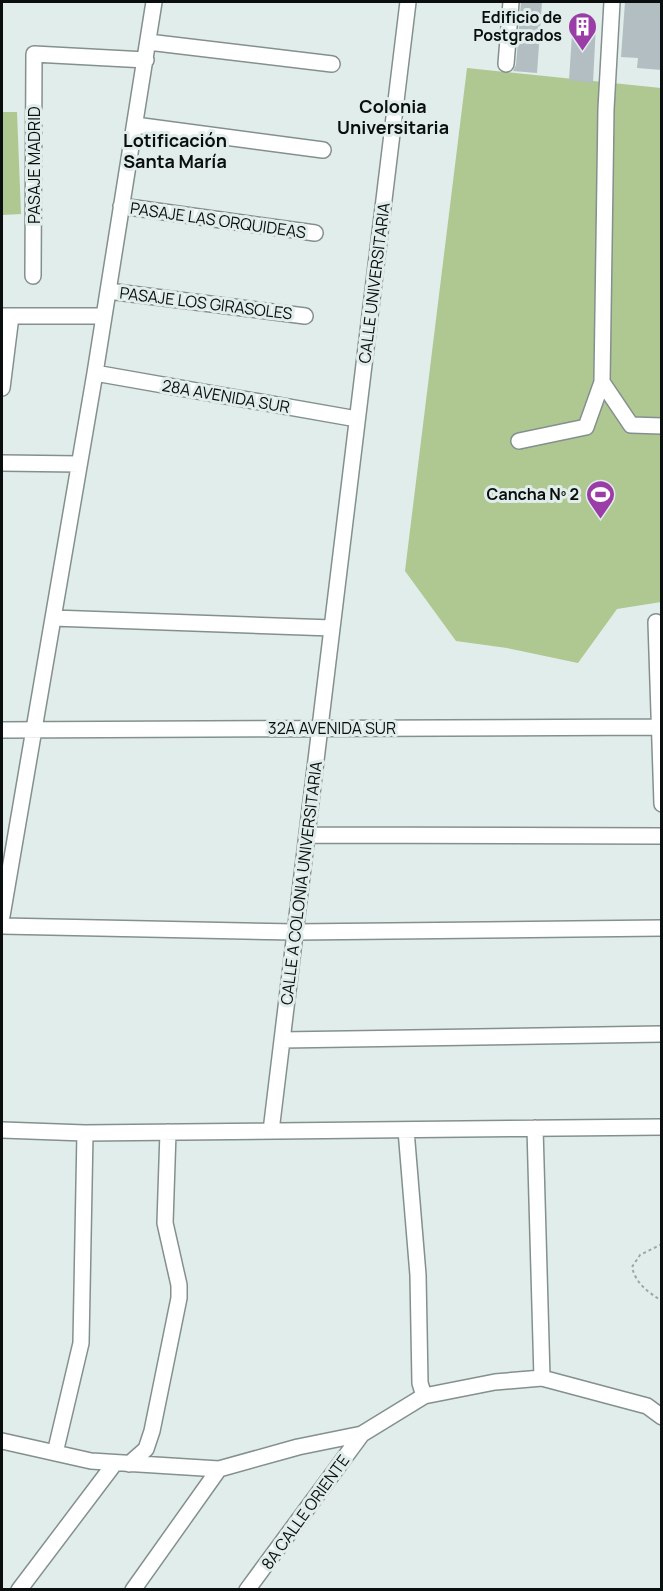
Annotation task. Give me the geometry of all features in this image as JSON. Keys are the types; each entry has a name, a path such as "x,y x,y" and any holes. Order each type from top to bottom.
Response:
{"street":[{"path":"2,916 95,373 154,2"},
{"name":"CALLE UNIVERSITARIA","path":"340,564 408,2"},
{"path":"506,64 511,2"},
{"path":"519,441 586,427 602,382 606,109 612,2"},
{"path":"148,42 332,64"},
{"name":"PASAJE MADRID","path":"33,276 34,54 146,60"},
{"path":"135,125 323,150"},
{"name":"PASAJE LAS ORQUIDEAS","path":"121,206 315,233"},
{"name":"PASAJE LOS GIRASOLES","path":"108,291 305,316"},
{"path":"2,388 6,316 104,316"},
{"name":"28A AVENIDA SUR","path":"95,373 357,419"},
{"path":"602,382 631,425 662,426"},
{"path":"2,463 79,464"},
{"name":"CALLE A COLONIA UNIVERSITARIA","path":"271,1131 340,564"},
{"path":"53,618 332,628"},
{"path":"656,622 662,804"},
{"name":"32A AVENIDA SUR","path":"2,730 660,727"},
{"path":"307,835 662,836"},
{"path":"2,926 295,932 662,928"},
{"path":"282,1040 662,1034"},
{"path":"2,1130 85,1133 662,1127"},
{"path":"535,1128 542,1378"},
{"path":"406,1130 418,1275 420,1383 424,1396"},
{"path":"19,1590 122,1463 146,1449 152,1431 179,1298 179,1285 165,1223 168,1132"},
{"path":"55,1453 81,1343 85,1133"},
{"path":"2,1442 91,1461 219,1469 298,1447 362,1434 424,1396 495,1382 542,1378 647,1406 662,1417"},
{"name":"8A CALLE ORIENTE","path":"247,1590 362,1434"},
{"path":"133,1590 219,1469"}],"path":[{"path":"662,1244 640,1255 632,1267 634,1277 644,1288 662,1301"}],"green space":[{"path":"467,68 661,88 661,602 617,609 578,663 507,648 456,641 405,571"},
{"path":"2,112 17,112 21,214 2,215"}],"building":[{"path":"521,2 542,2 537,73 513,71 516,65"},
{"path":"625,2 662,2 662,70 637,68 638,58 621,57"},
{"name":"Edificio de Postgrados","path":"573,20 596,24 593,83 569,80"}],"place":[{"name":"Edificio de Postgrados","path":"583,52"},
{"name":"Cancha Nº 2","path":"600,520"}],"district":[{"name":"Colonia Universitaria","path":"393,117"},
{"name":"Lotificación Santa María","path":"175,151"}]}
